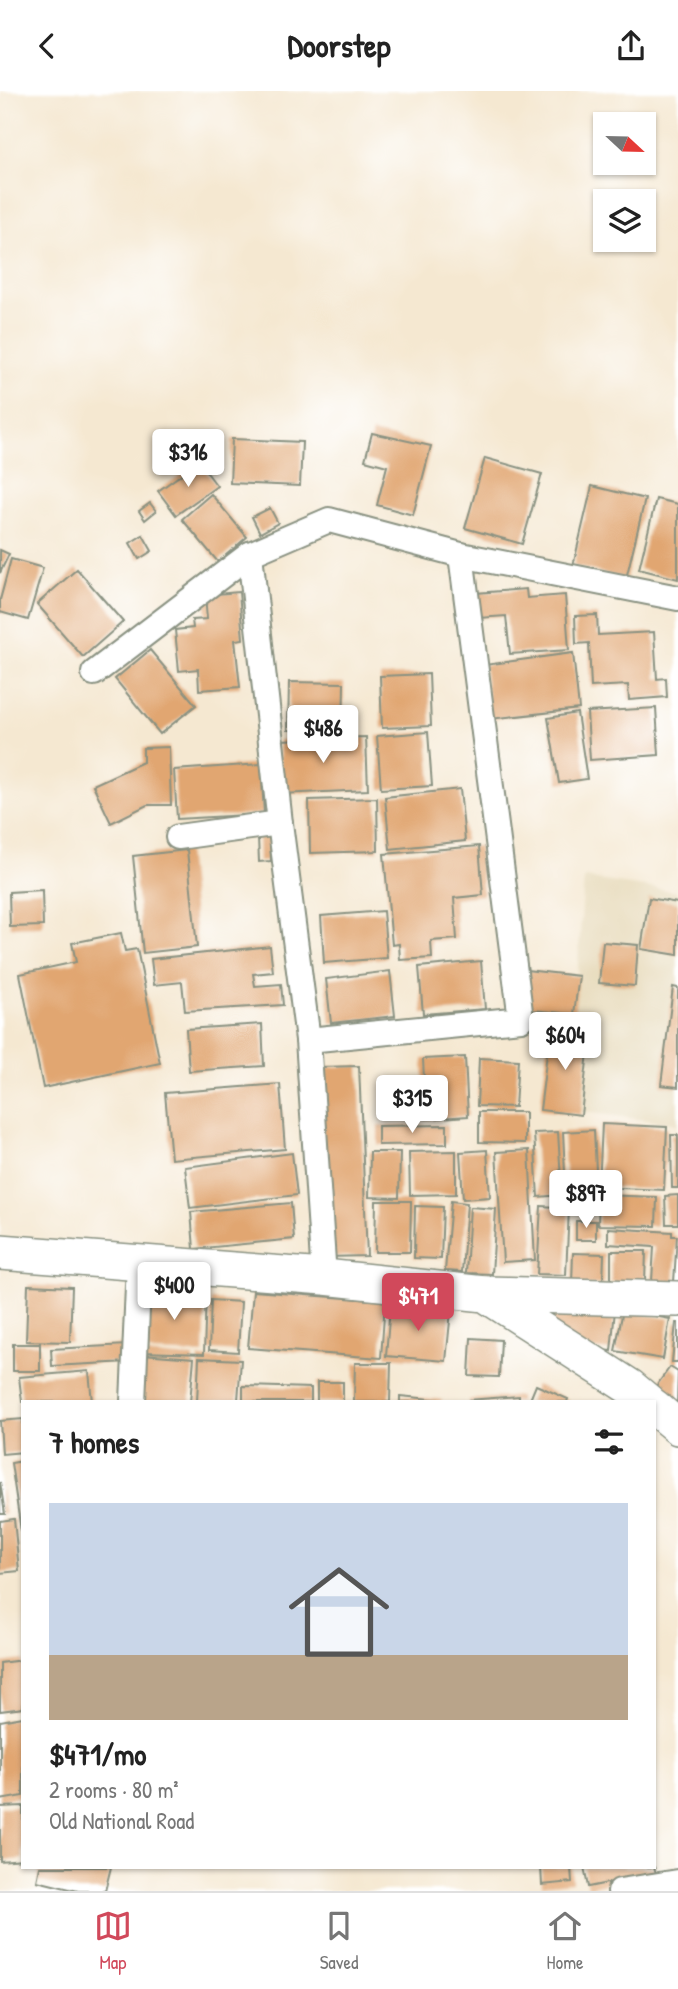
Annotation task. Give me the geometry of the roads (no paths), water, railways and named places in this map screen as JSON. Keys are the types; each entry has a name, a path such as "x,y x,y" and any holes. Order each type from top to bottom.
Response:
{"main road":[{"path":"0,1252 324,1277 485,1294 678,1299"},
{"path":"485,1294 630,1387 646,1400"},
{"path":"656,1409 678,1427"}],"street":[{"path":"94,673 250,554 329,520 461,555 678,598"},
{"path":"250,554 308,1040 324,1277"},
{"path":"308,1040 521,1019 461,555"},
{"path":"178,837 280,823"},
{"path":"133,1400 139,1263"},
{"path":"620,1891 665,1886"}]}
